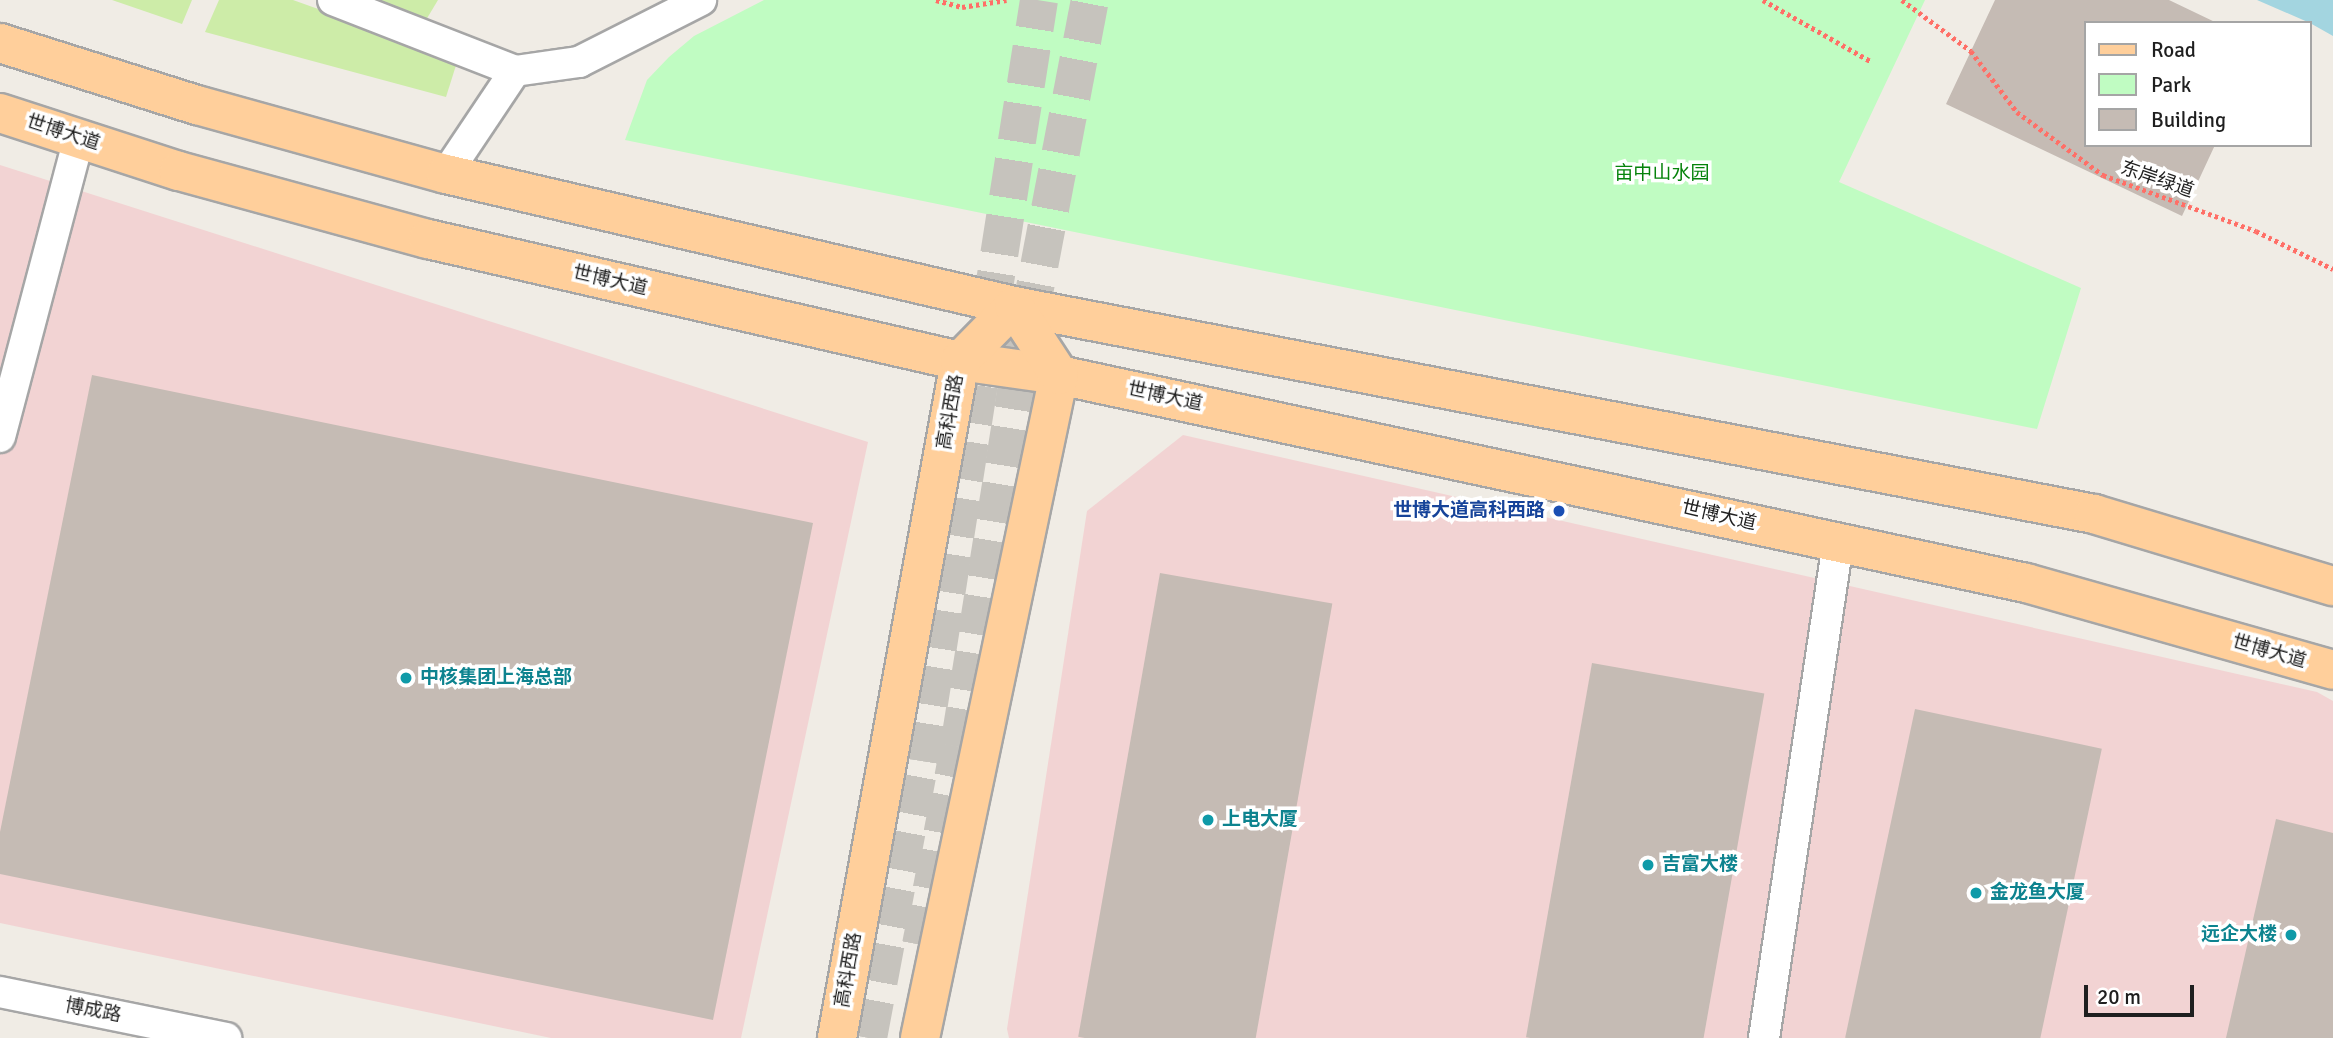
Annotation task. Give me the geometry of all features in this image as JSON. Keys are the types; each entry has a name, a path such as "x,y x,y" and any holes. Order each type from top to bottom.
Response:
{"main road":[{"path":"0,43 197,105 446,174 1014,306 2094,514 2333,586"},
{"name":"世博大道","path":"0,113 428,239 960,361 1059,375 2026,583 2333,670"},
{"path":"920,1038 1059,375 1014,306"},
{"name":"高科西路","path":"837,1038 960,361 1014,306"}],"street":[{"path":"334,0 515,71 579,62 701,0"},
{"path":"446,174 515,71"},
{"path":"0,437 79,138"},
{"path":"1764,1038 1838,543"},
{"name":"博成路","path":"0,992 226,1038"}],"path":[{"path":"936,0 962,7 1006,0"},
{"path":"1763,0 1872,62"},
{"name":"东岸绿道","path":"1902,0 1971,51 2017,112 2102,175 2256,231 2333,269"}],"shaded area":[{"name":"中核集团上海总部","path":"0,165 868,442 741,1038 551,1038 0,923"},
{"path":"1183,435 2317,692 2333,701 2333,1038 1009,1038 1007,1029 1087,511"}],"green space":[{"path":"112,0 192,0 182,24"},
{"path":"219,0 293,0 458,59 446,97 205,32"},
{"path":"378,0 438,0 426,20"},
{"name":"亩中山水园","path":"764,0 1925,0 1839,182 2081,288 2037,429 625,140 647,80 669,57 694,36"}],"water":[{"path":"2257,0 2333,0 2333,36 2312,24 2312,21 2305,21"}],"building":[{"path":"1995,0 2169,0 2213,21 2084,21 2084,147 2214,147 2182,216 1946,104"},
{"name":"中核集团上海总部","path":"92,375 813,523 713,1020 0,874 0,832"},
{"name":"上电大厦","path":"1160,573 1332,603 1256,1038 1078,1037"},
{"name":"吉富大楼","path":"1592,663 1764,693 1704,1038 1526,1037"},
{"name":"金龙鱼大厦","path":"1915,709 2102,749 2040,1038 1845,1038"},
{"name":"远企大楼","path":"2276,819 2333,833 2333,1038 2226,1038"}],"tunnel":[{"path":"868,1038 920,761 1039,0"},
{"path":"921,945 959,747 1018,377 1090,0"}],"place":[{"name":"世博大道高科西路","path":"1559,511"},
{"name":"中核集团上海总部","path":"406,678"},
{"name":"上电大厦","path":"1208,820"},
{"name":"吉富大楼","path":"1648,865"},
{"name":"金龙鱼大厦","path":"1976,893"},
{"name":"远企大楼","path":"2291,935"}]}
